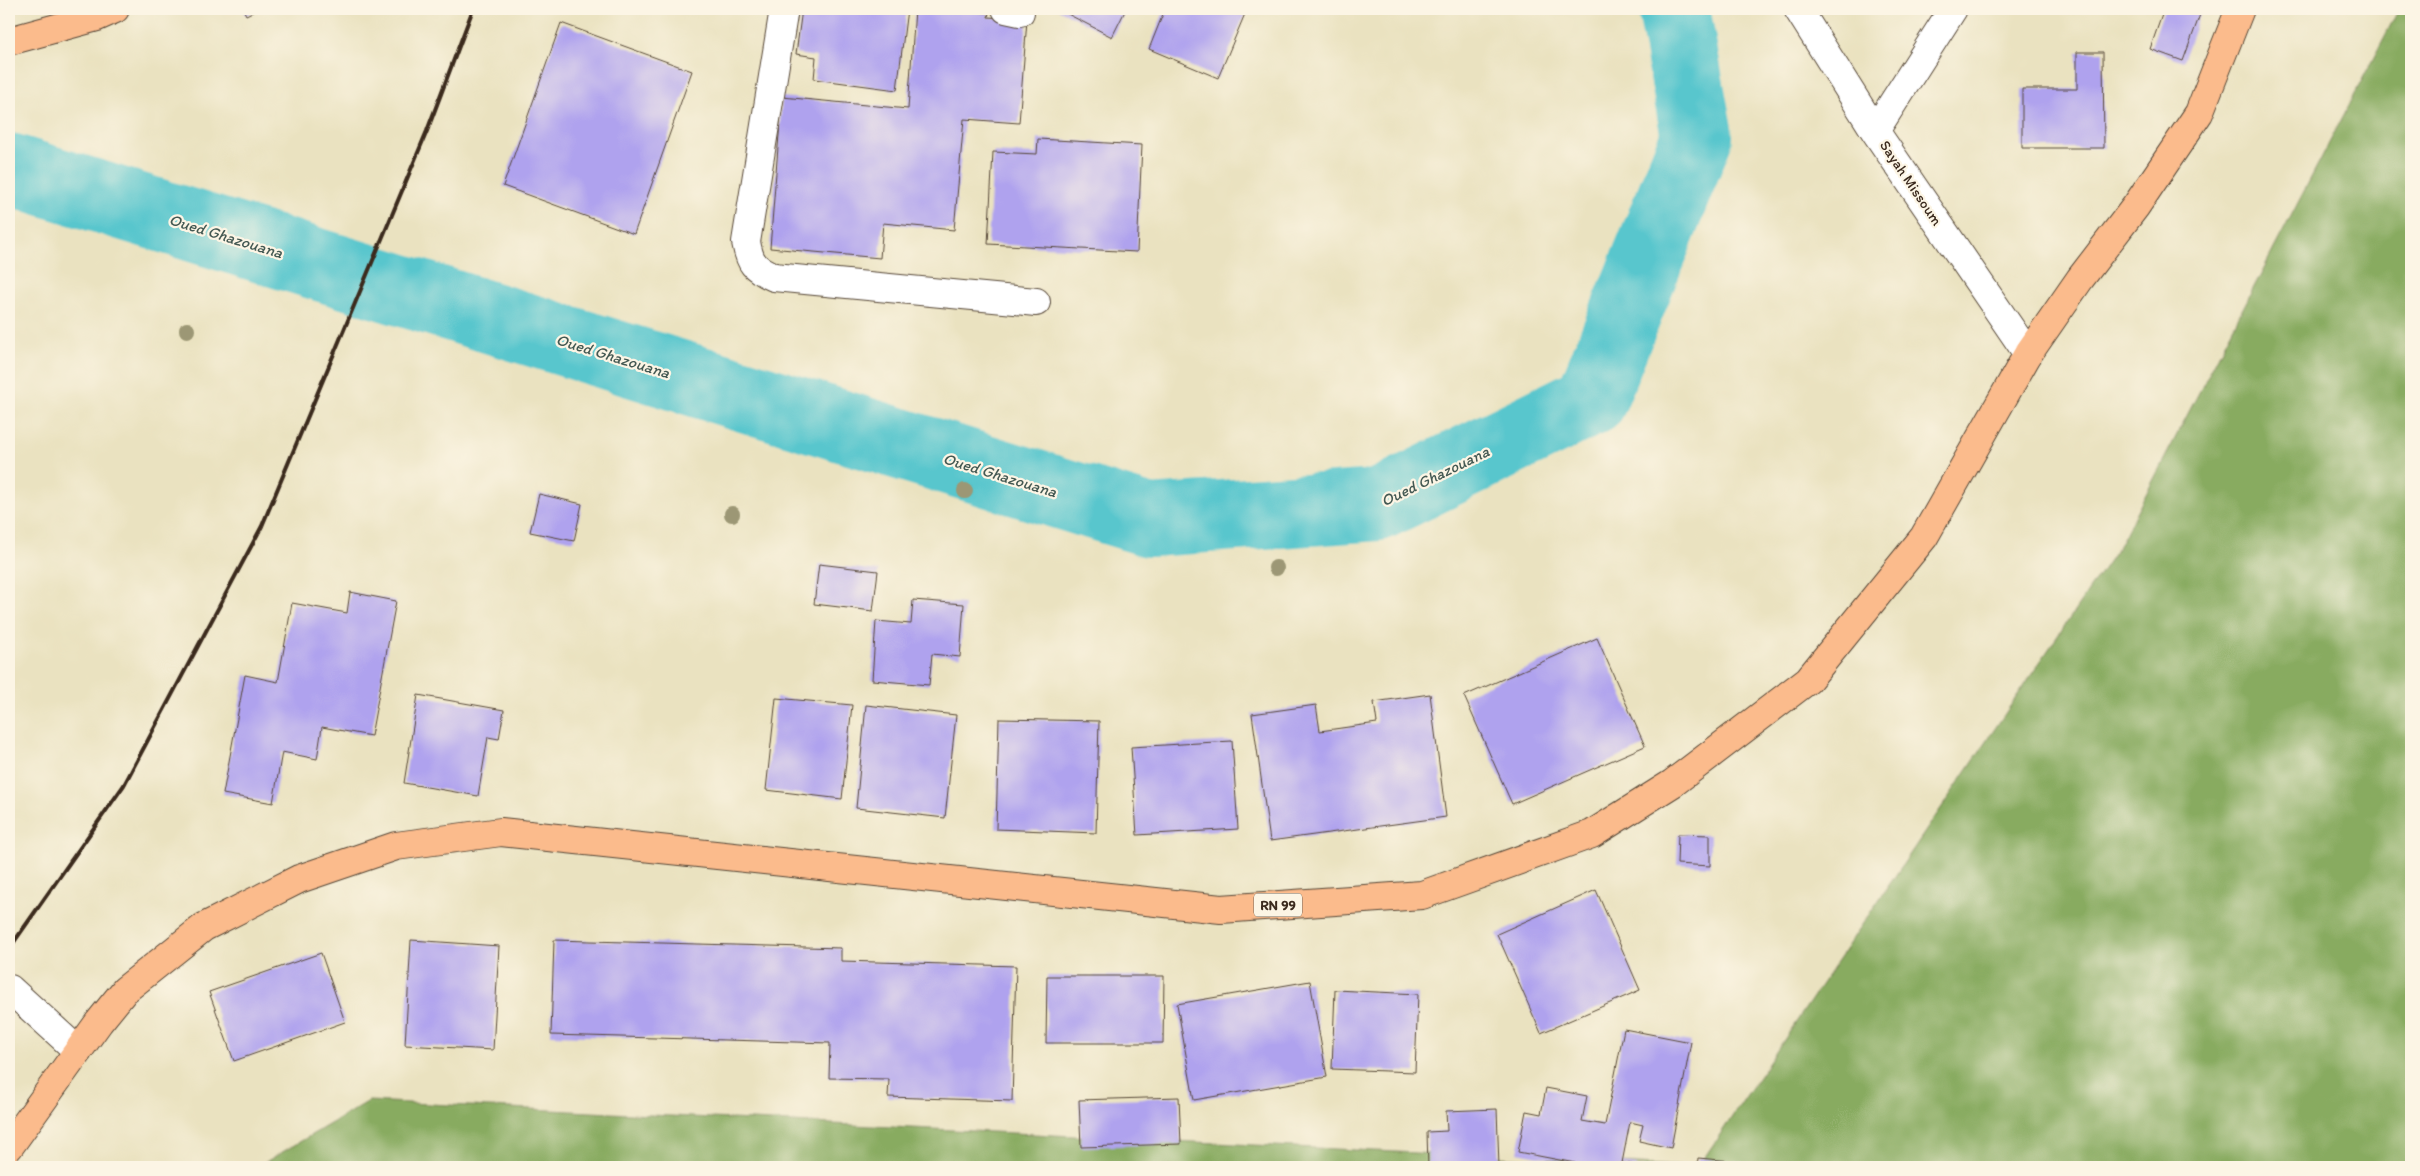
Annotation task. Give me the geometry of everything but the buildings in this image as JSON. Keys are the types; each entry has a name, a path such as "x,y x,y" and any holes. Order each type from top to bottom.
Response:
{"main road":[{"path":"9,41 97,18 115,9"},
{"name":"RN 99","path":"9,1147 78,1051 125,990 204,927 299,879 396,846 501,832 1221,909 1422,895 1592,834 1673,783 1808,680 1924,537 2028,354 2080,279 2136,206 2199,113 2240,9"}],"street":[{"path":"784,9 746,242 749,257 758,269 774,277 1036,302"},
{"name":"Sayah Missoum","path":"1798,9 1875,131 2028,354"},
{"path":"1875,131 1953,9"},
{"path":"10,989 78,1051"}],"green space":[{"path":"2399,9 2411,9 2411,1167 1698,1167 2120,544"},
{"path":"369,1101 1698,1167 257,1167"}],"waterway":[{"name":"Oued Ghazouana","path":"9,169 1150,521 1378,505 1591,400 1697,136 1674,9"}],"railway":[{"path":"9,949 124,785 262,526 427,131 473,9"}]}
